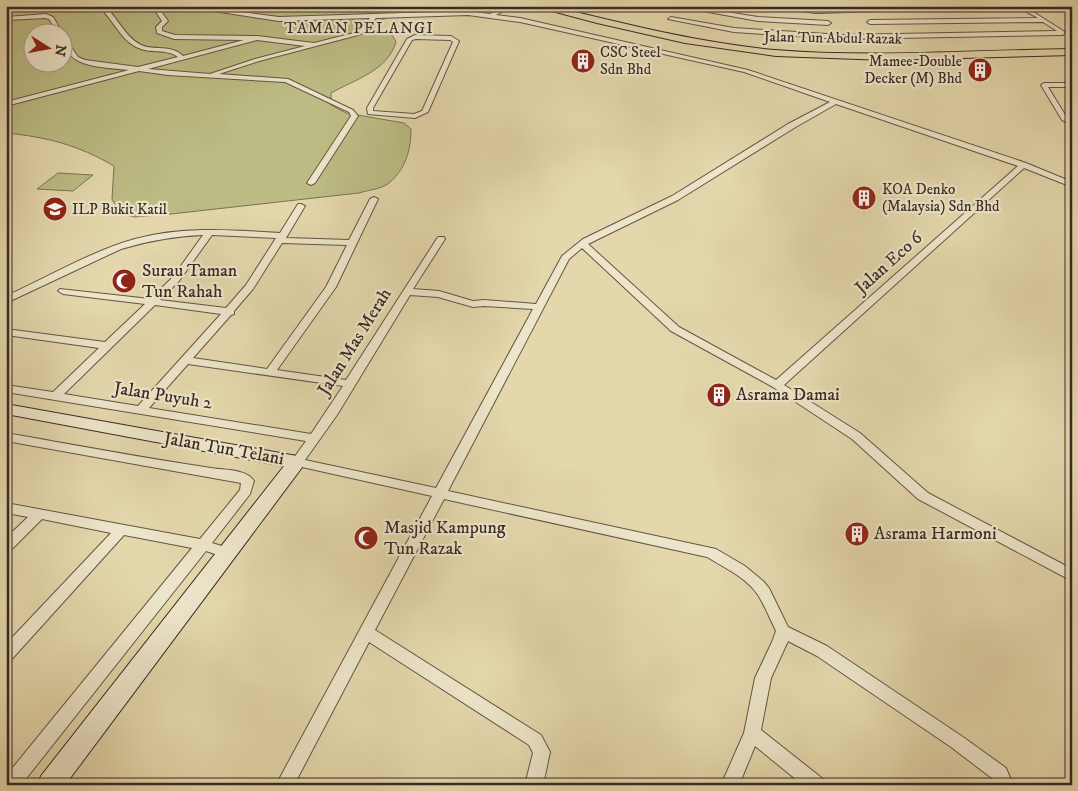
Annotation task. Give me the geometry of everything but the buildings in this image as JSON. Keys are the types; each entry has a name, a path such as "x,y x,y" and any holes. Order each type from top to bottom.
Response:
{"highway":[{"name":"Jalan Tun Abdul Razak","path":"538,6 682,41 774,53 844,55 1072,51"},
{"name":"Jalan Tun Abdul Razak","path":"549,6 689,39 775,51 842,53 1072,51"}],"street":[{"path":"124,6 111,8 108,13 123,29 131,42 143,48 177,52 182,58"},
{"path":"154,6 165,21 159,26 159,32 174,37 257,38 314,45"},
{"path":"183,6 269,18 374,17 450,13 484,14 520,20 746,71 1023,165 1072,185"},
{"path":"484,14 510,6"},
{"path":"677,6 758,19 832,27"},
{"path":"759,6 816,11 824,8 855,10 1019,6 1072,8"},
{"path":"690,9 672,19 743,31 842,37 1063,33 1019,6"},
{"path":"492,15 499,9"},
{"path":"499,9 520,20"},
{"path":"855,10 887,36"},
{"path":"816,11 842,37"},
{"path":"7,19 46,16 52,18 54,22"},
{"path":"207,76 362,31 374,17"},
{"path":"870,22 1044,20"},
{"path":"6,104 96,82 134,70 257,38"},
{"path":"72,52 76,58 84,62 134,70 286,80 360,109 370,114 415,116 425,112 456,40 410,39 360,109 355,116 311,183"},
{"path":"1072,84 1044,85 1064,119 1072,123"},
{"path":"286,785 565,258 583,244 675,198 791,126 834,102"},
{"name":"Jalan Eco 6","path":"777,385 1023,165"},
{"path":"270,372 324,297 354,242 374,199"},
{"path":"141,410 230,312 250,287 301,206"},
{"path":"56,396 176,279 209,233"},
{"path":"6,300 118,247 160,236 245,233 282,238 354,242"},
{"name":"Jalan Mas Merah","path":"297,462 315,439 441,239"},
{"path":"583,244 675,329 777,385 856,436 923,496 1072,576"},
{"path":"63,291 230,312"},
{"path":"407,292 439,294 473,304 484,303 539,308"},
{"path":"6,332 108,346"},
{"path":"186,360 350,384"},
{"name":"Jalan Puyuh 2","path":"6,388 315,439"},
{"name":"Jalan Tun Telani","path":"6,409 297,462 710,553 736,567 758,585 764,592 783,630"},
{"path":"6,437 248,481 246,491 10,785"},
{"path":"50,785 297,462"},
{"path":"6,508 203,545 227,553"},
{"path":"6,546 39,514"},
{"path":"6,654 121,530"},
{"path":"730,785 752,733 763,678 780,642 783,630 822,651 957,742 1000,774 1006,784"},
{"path":"366,632 535,740 542,752 534,785"},
{"path":"752,733 817,785"}],"green space":[{"path":"6,6 431,6 386,18 373,27 373,30 392,35 396,42 392,52 386,60 370,73 331,93 331,105 346,113 404,123 411,129 409,151 400,171 389,183 379,188 359,193 134,217 120,213 112,199 114,166 75,147 35,137 6,133"},
{"path":"58,173 93,175 73,191 37,189"}],"place":[{"name":"CSC Steel Sdn Bhd","path":"583,61"},
{"name":"Mamee-Double Decker (M) Bhd","path":"980,70"},
{"name":"KOA Denko (Malaysia) Sdn Bhd","path":"864,198"},
{"name":"ILP Bukit Katil","path":"55,209"},
{"name":"Surau Taman Tun Rahah","path":"124,281"},
{"name":"Asrama Damai","path":"719,395"},
{"name":"Asrama Harmoni","path":"857,534"},
{"name":"Masjid Kampung Tun Razak","path":"366,538"}],"district":[{"name":"TAMAN PELANGI","path":"359,28"}]}
